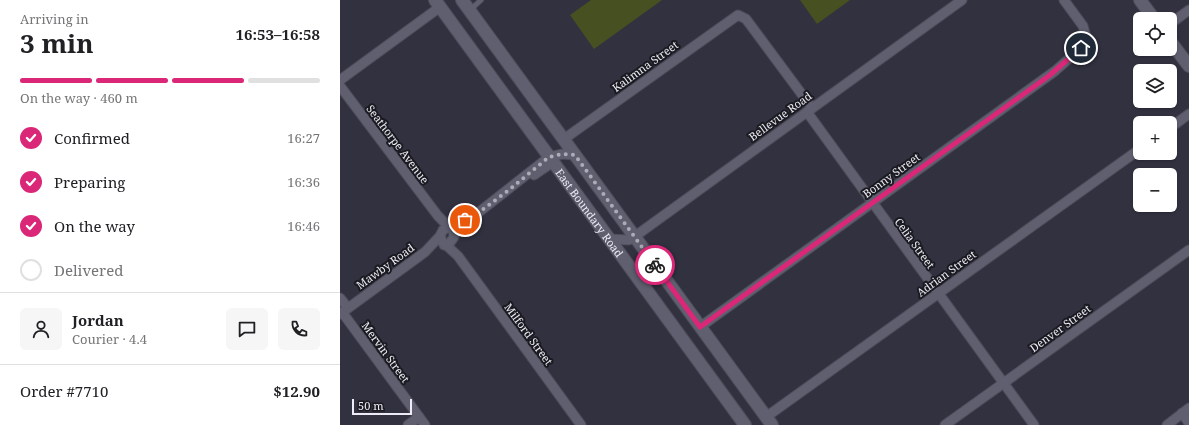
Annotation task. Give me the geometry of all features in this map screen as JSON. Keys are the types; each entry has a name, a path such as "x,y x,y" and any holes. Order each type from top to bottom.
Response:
{"main road":[{"path":"1140,0 1149,12"},
{"name":"East Boundary Road","path":"437,3 745,425"},
{"name":"East Boundary Road","path":"466,5 769,421"},
{"path":"1177,50 1189,66"},
{"path":"715,384 733,372"}],"street":[{"name":"Bellevue Road","path":"609,239 629,240 634,237 962,0"},
{"name":"Bonny Street","path":"700,327 1050,75 1083,45 1086,33 1064,0"},
{"path":"340,80 437,3"},
{"path":"1177,19 1189,10"},
{"name":"Celia Street","path":"741,15 746,19 872,203 1034,425"},
{"name":"Kalimna Street","path":"564,139 730,20 741,15"},
{"name":"Seathorpe Avenue","path":"340,86 438,216 447,236"},
{"path":"1177,123 1189,114"},
{"name":"Mawby Road","path":"343,311 551,160 562,154 575,155"},
{"name":"Adrian Street","path":"769,421 938,294 1133,154"},
{"name":"Milford Street","path":"447,236 458,256 581,425"},
{"name":"Denver Street","path":"945,425 1189,250"},
{"name":"Mervin Street","path":"340,298 343,311 422,421"},
{"path":"1167,425 1185,410 1189,423"},
{"path":"408,425 422,421"}],"lane":[{"path":"466,5 481,0"}],"green space":[{"path":"591,0 662,0 594,49 570,15"},
{"path":"800,0 850,0 817,24"}],"way so far":[{"path":"465,220 474,216 509,190 549,157 562,154 575,155 655,265"}],"route":[{"path":"655,265 700,327 1050,75 1081,48"}]}
